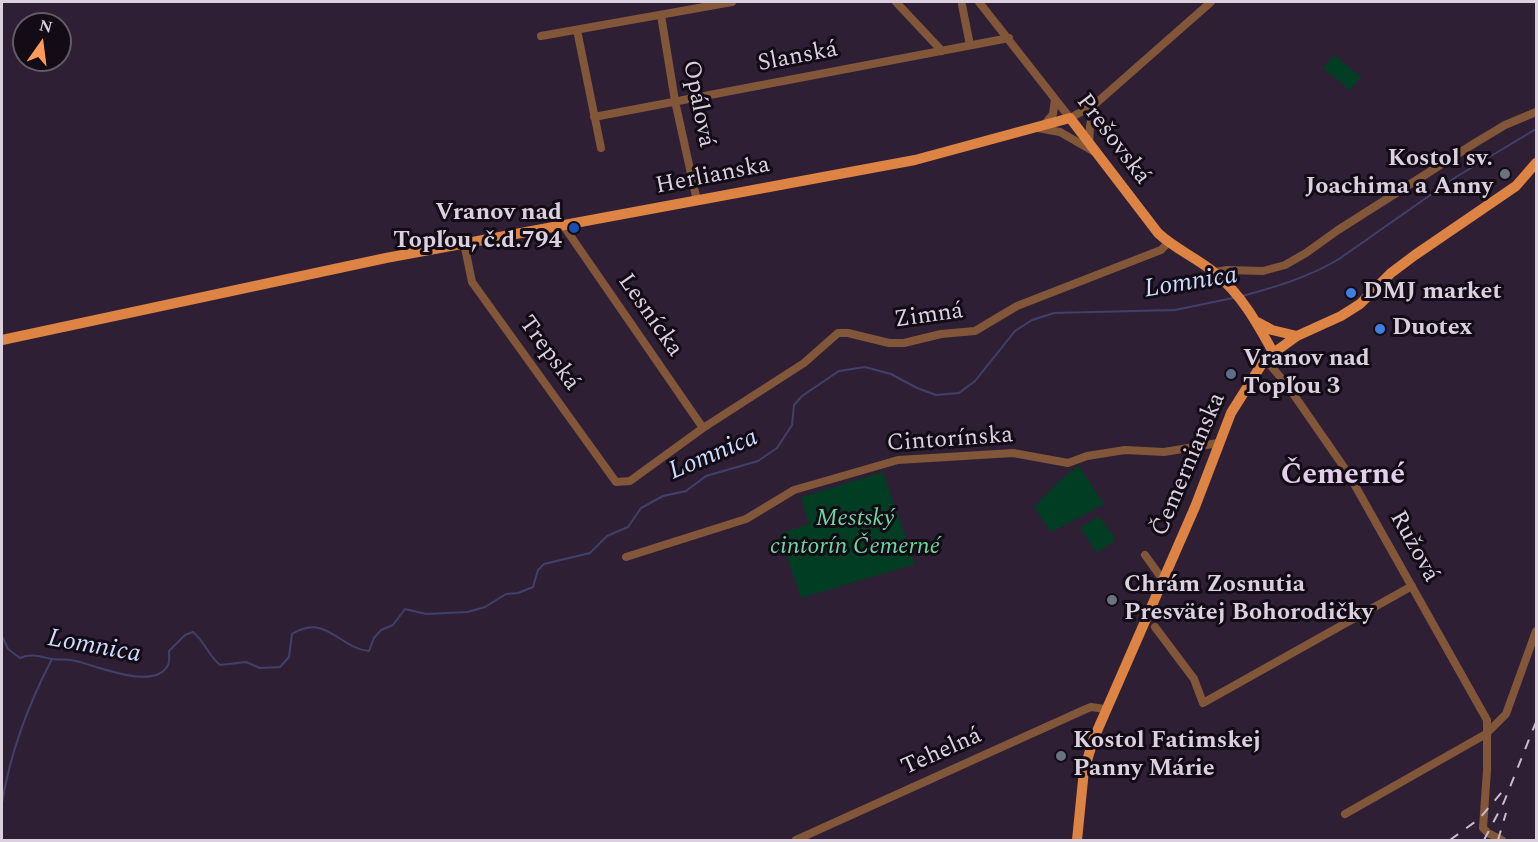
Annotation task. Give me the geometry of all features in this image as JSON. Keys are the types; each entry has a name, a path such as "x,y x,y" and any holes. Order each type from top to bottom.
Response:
{"main road":[{"name":"Herlianska","path":"2,340 386,258 915,160 1070,118"},
{"name":"Prešovská","path":"1070,118 1149,224 1168,243 1215,272 1245,305 1257,321 1269,356"},
{"name":"Čemernianska","path":"1077,840 1084,770 1105,709 1195,507 1231,413 1269,356 1297,336 1341,316 1360,304 1391,273 1516,186 1536,163"},
{"path":"1257,321 1272,330 1297,336"}],"street":[{"path":"541,36 732,2"},
{"path":"896,2 942,51"},
{"name":"Prešovská","path":"979,2 1070,118"},
{"name":"Herlianska","path":"1070,118 1094,105 1211,2"},
{"path":"962,5 970,45"},
{"name":"Opálová","path":"661,15 675,101 697,201"},
{"path":"577,30 601,148"},
{"name":"Slanská","path":"594,117 1009,38"},
{"path":"1039,126 1053,114 1055,99"},
{"path":"1092,148 1090,126 1094,105"},
{"path":"1215,272 1263,271 1285,265 1475,143 1505,125 1536,112"},
{"path":"1039,126 1060,132 1092,148"},
{"name":"Lesnícka","path":"563,225 704,428"},
{"name":"Trepská","path":"464,243 472,282 616,482"},
{"name":"Zimná","path":"616,482 630,481 704,428 804,363 838,333 848,333 889,343 904,343 942,334 975,331 1017,306 1161,250 1168,243"},
{"name":"Ružová","path":"1269,356 1287,386 1348,472 1487,720 1488,770 1483,828 1502,840"},
{"name":"Cintorínska","path":"626,557 746,519 794,490 898,460 1012,453 1068,463 1087,456 1125,450 1164,452 1218,443"},
{"path":"1145,555 1163,580"},
{"path":"1155,627 1194,679 1203,703 1412,586"},
{"path":"1344,814 1486,735 1506,714 1536,631"},
{"name":"Tehelná","path":"796,840 1086,709 1098,707 1105,709"}],"green space":[{"path":"1334,55 1361,77 1350,90 1323,68"},
{"path":"1079,466 1104,504 1051,532 1034,507"},
{"name":"Mestský cintorín Čemerné","path":"883,472 915,564 801,598 779,534 809,524 801,497"},
{"path":"1099,516 1116,540 1097,553 1080,528"}],"waterway":[{"name":"Lomnica","path":"1242,296 1292,281 1339,259 1456,177 1536,129"},
{"name":"Lomnica","path":"2,636 8,649 20,658 32,656 71,660 137,677 161,673 169,663 169,651 185,635 193,632 220,665 246,662 260,668 280,667 289,657 292,634 314,627 324,629 358,649 369,651 374,638 381,630 393,625 405,609 426,614 468,612 485,607 506,594 518,593 533,587 538,570 544,564 590,553 607,536 628,527 641,508 663,496 686,491 706,476 758,461 777,448 792,425 794,405 802,396 839,371 865,367 891,374 936,395 959,393 975,381 1015,331 1032,320 1054,313 1175,310 1233,298"},
{"path":"2,803 21,729 52,659"}],"railway":[{"path":"1484,840 1504,802 1536,722"},
{"path":"1450,840 1479,819 1502,792"},
{"path":"1498,840 1506,813"}],"place":[{"name":"Kostol sv. Joachima a Anny","path":"1505,174"},
{"name":"Vranov nad Topľou, č.d.794","path":"574,228"},
{"name":"DMJ market","path":"1351,293"},
{"name":"Duotex","path":"1380,329"},
{"name":"Vranov nad Topľou 3","path":"1231,374"},
{"name":"Chrám Zosnutia Presvätej Bohorodičky","path":"1112,600"},
{"name":"Kostol Fatimskej Panny Márie","path":"1061,756"}],"district":[{"name":"Čemerné","path":"1343,477"}]}
